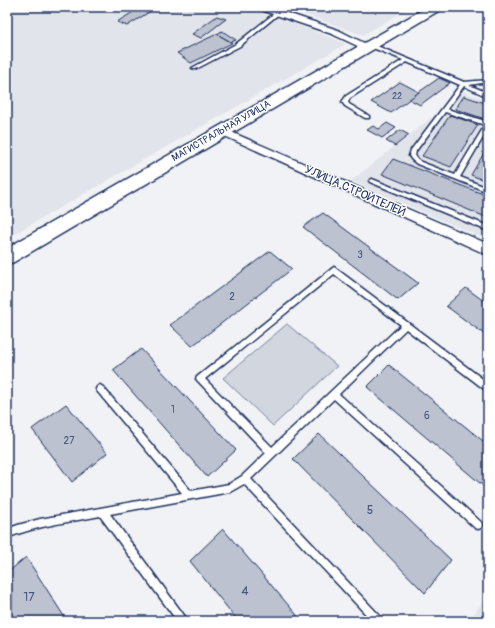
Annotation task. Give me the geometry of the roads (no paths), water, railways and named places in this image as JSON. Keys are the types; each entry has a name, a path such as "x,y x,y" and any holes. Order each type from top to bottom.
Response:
{"main road":[{"name":"МАГИСТРАЛЬНАЯ УЛИЦА","path":"7,257 436,7"}],"street":[{"path":"261,7 335,32 369,46"},
{"name":"УЛИЦА СТРОИТЕЛЕЙ","path":"222,131 488,250"}],"lane":[{"path":"194,68 238,45 278,13"},
{"path":"369,46 488,95"},
{"path":"367,117 345,102 348,97 405,61"},
{"path":"488,81 463,84 413,151 412,156 414,160 419,163 488,190"},
{"path":"445,110 488,125 456,178"},
{"path":"372,181 488,229"},
{"path":"272,454 200,379 334,270 488,388"},
{"path":"7,534 18,529 40,523 230,488 245,479 272,454 406,325"},
{"path":"100,389 190,496"},
{"path":"334,394 478,525"},
{"path":"245,479 379,621"},
{"path":"102,511 183,621"}]}
